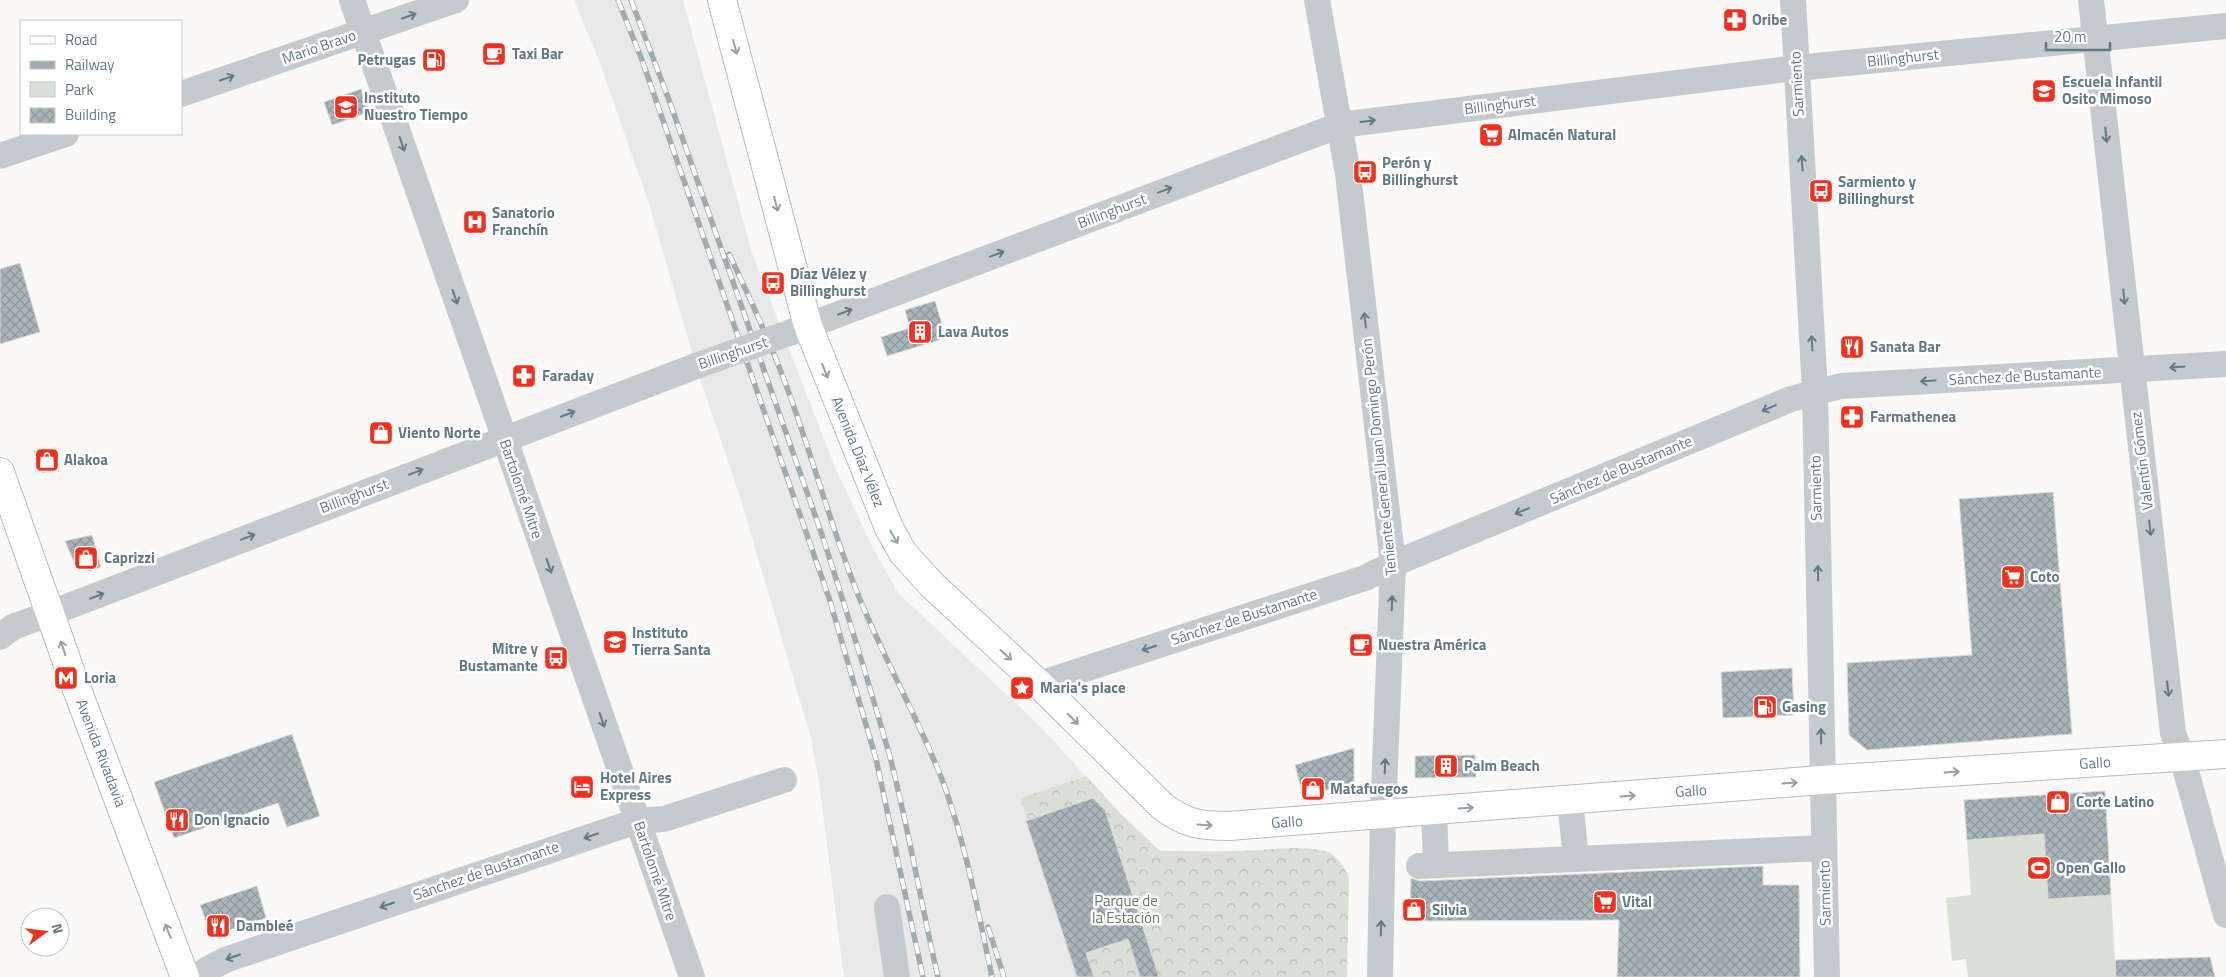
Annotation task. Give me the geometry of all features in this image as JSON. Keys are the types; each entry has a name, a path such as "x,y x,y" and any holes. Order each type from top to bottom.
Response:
{"main road":[{"name":"Avenida Díaz Vélez","path":"722,0 808,326 889,528 904,553 932,585 1039,684 1162,806"},
{"name":"Avenida Rivadavia","path":"0,472 72,676 185,977"},
{"name":"Gallo","path":"1162,806 1180,819 1202,826 1383,815 1822,780 2226,754"}],"street":[{"name":"Bartolomé Mitre","path":"352,0 692,977"},
{"name":"Mario Bravo","path":"182,94 456,0"},
{"name":"Teniente General Juan Domingo Perón","path":"1317,0 1348,174 1393,564 1383,815 1380,977"},
{"name":"Sarmiento","path":"1793,0 1815,391 1827,977"},
{"name":"Valentín Gómez","path":"2092,0 2173,734 2182,757 2226,915"},
{"name":"Billinghurst","path":"0,637 13,628 51,612 504,438 808,326 1340,125 1796,68 2226,26"},
{"path":"0,156 63,135"},
{"name":"Sánchez de Bustamante","path":"1039,684 1365,578 1393,564 1791,399 1815,391 1841,386 2226,364"},
{"name":"Sánchez de Bustamante","path":"194,977 224,960 637,820 664,818 784,780"},
{"path":"1570,800 1576,859"},
{"path":"1434,811 1427,865 1824,848"},
{"path":"887,907 896,977"}],"shaded area":[{"path":"574,0 683,0 752,253 834,465 871,544 898,593 1044,730 1085,776 1020,798 1077,977 844,977 819,782 811,738 741,500 696,366 649,204 600,63"}],"green space":[{"name":"Parque de la Estación","path":"1086,776 1120,813 1160,851 1247,851 1305,848 1325,851 1337,858 1349,878 1347,977 1077,977 1020,798"},
{"name":"Open Gallo","path":"2105,791 2116,977 1968,977 1966,959 1952,961 1946,898 1971,895 1964,801"}],"building":[{"name":"Instituto Nuestro Tiempo","path":"361,89 369,112 332,125 324,102"},
{"path":"20,263 40,332 0,344 0,269"},
{"name":"Lava Autos","path":"935,301 946,338 887,356 881,337 910,328 905,310"},
{"name":"Alakoa","path":"56,448 59,469 42,473 34,451"},
{"name":"Coto","path":"2053,492 2072,734 1867,750 1849,735 1847,663 1972,655 1959,499"},
{"path":"92,535 101,567 90,571 74,562 65,541"},
{"path":"1792,668 1794,715 1723,718 1721,672"},
{"path":"292,734 320,816 287,827 278,803 174,838 154,782"},
{"path":"1354,748 1354,788 1302,792 1295,765"},
{"name":"Palm Beach","path":"1475,755 1476,777 1415,778 1415,756"},
{"path":"2105,791 2111,895 2048,899 2044,834 1967,840 1964,800"},
{"path":"1093,798 1105,810 1159,977 1140,977 1128,939 1086,953 1094,977 1077,977 1026,821"},
{"name":"Vital","path":"1763,866 1763,885 1799,885 1800,977 1617,977 1619,920 1410,921 1411,878 1420,881"},
{"path":"257,886 266,918 220,933 209,929 200,905"},
{"path":"2210,957 2215,977 2116,977 2115,960"}],"railway":[{"path":"618,0 642,60 830,601 876,759 923,977"},
{"path":"631,0 669,100 822,535 849,618 890,757 938,977"},
{"path":"729,254 764,330 787,388 839,542 865,612 943,782 965,854 992,977"},
{"path":"988,927 1004,977"}],"place":[{"name":"Oribe","path":"1735,20"},
{"name":"Taxi Bar","path":"494,54"},
{"name":"Petrugas","path":"434,60"},
{"name":"Escuela Infantil Osito Mimoso","path":"2044,91"},
{"name":"Instituto Nuestro Tiempo","path":"346,107"},
{"name":"Almacén Natural","path":"1491,135"},
{"name":"Perón y Billinghurst","path":"1365,172"},
{"name":"Sarmiento y Billinghurst","path":"1821,191"},
{"name":"Sanatorio Franchín","path":"475,222"},
{"name":"Díaz Vélez y Billinghurst","path":"773,283"},
{"name":"Lava Autos","path":"920,332"},
{"name":"Sanata Bar","path":"1852,347"},
{"name":"Faraday","path":"524,376"},
{"name":"Farmathenea","path":"1852,417"},
{"name":"Viento Norte","path":"381,433"},
{"name":"Alakoa","path":"47,460"},
{"name":"Caprizzi","path":"86,558"},
{"name":"Coto","path":"2013,577"},
{"name":"Instituto Tierra Santa","path":"615,642"},
{"name":"Nuestra América","path":"1361,645"},
{"name":"Mitre y Bustamante","path":"556,658"},
{"name":"Loria","path":"66,678"},
{"name":"Maria's place","path":"1022,688"},
{"name":"Gasing","path":"1765,707"},
{"name":"Palm Beach","path":"1446,766"},
{"name":"Hotel Aires Express","path":"582,787"},
{"name":"Matafuegos","path":"1313,789"},
{"name":"Corte Latino","path":"2058,802"},
{"name":"Don Ignacio","path":"177,820"},
{"name":"Open Gallo","path":"2039,868"},
{"name":"Vital","path":"1605,902"},
{"name":"Silvia","path":"1414,910"},
{"name":"Dambleé","path":"218,926"}]}
